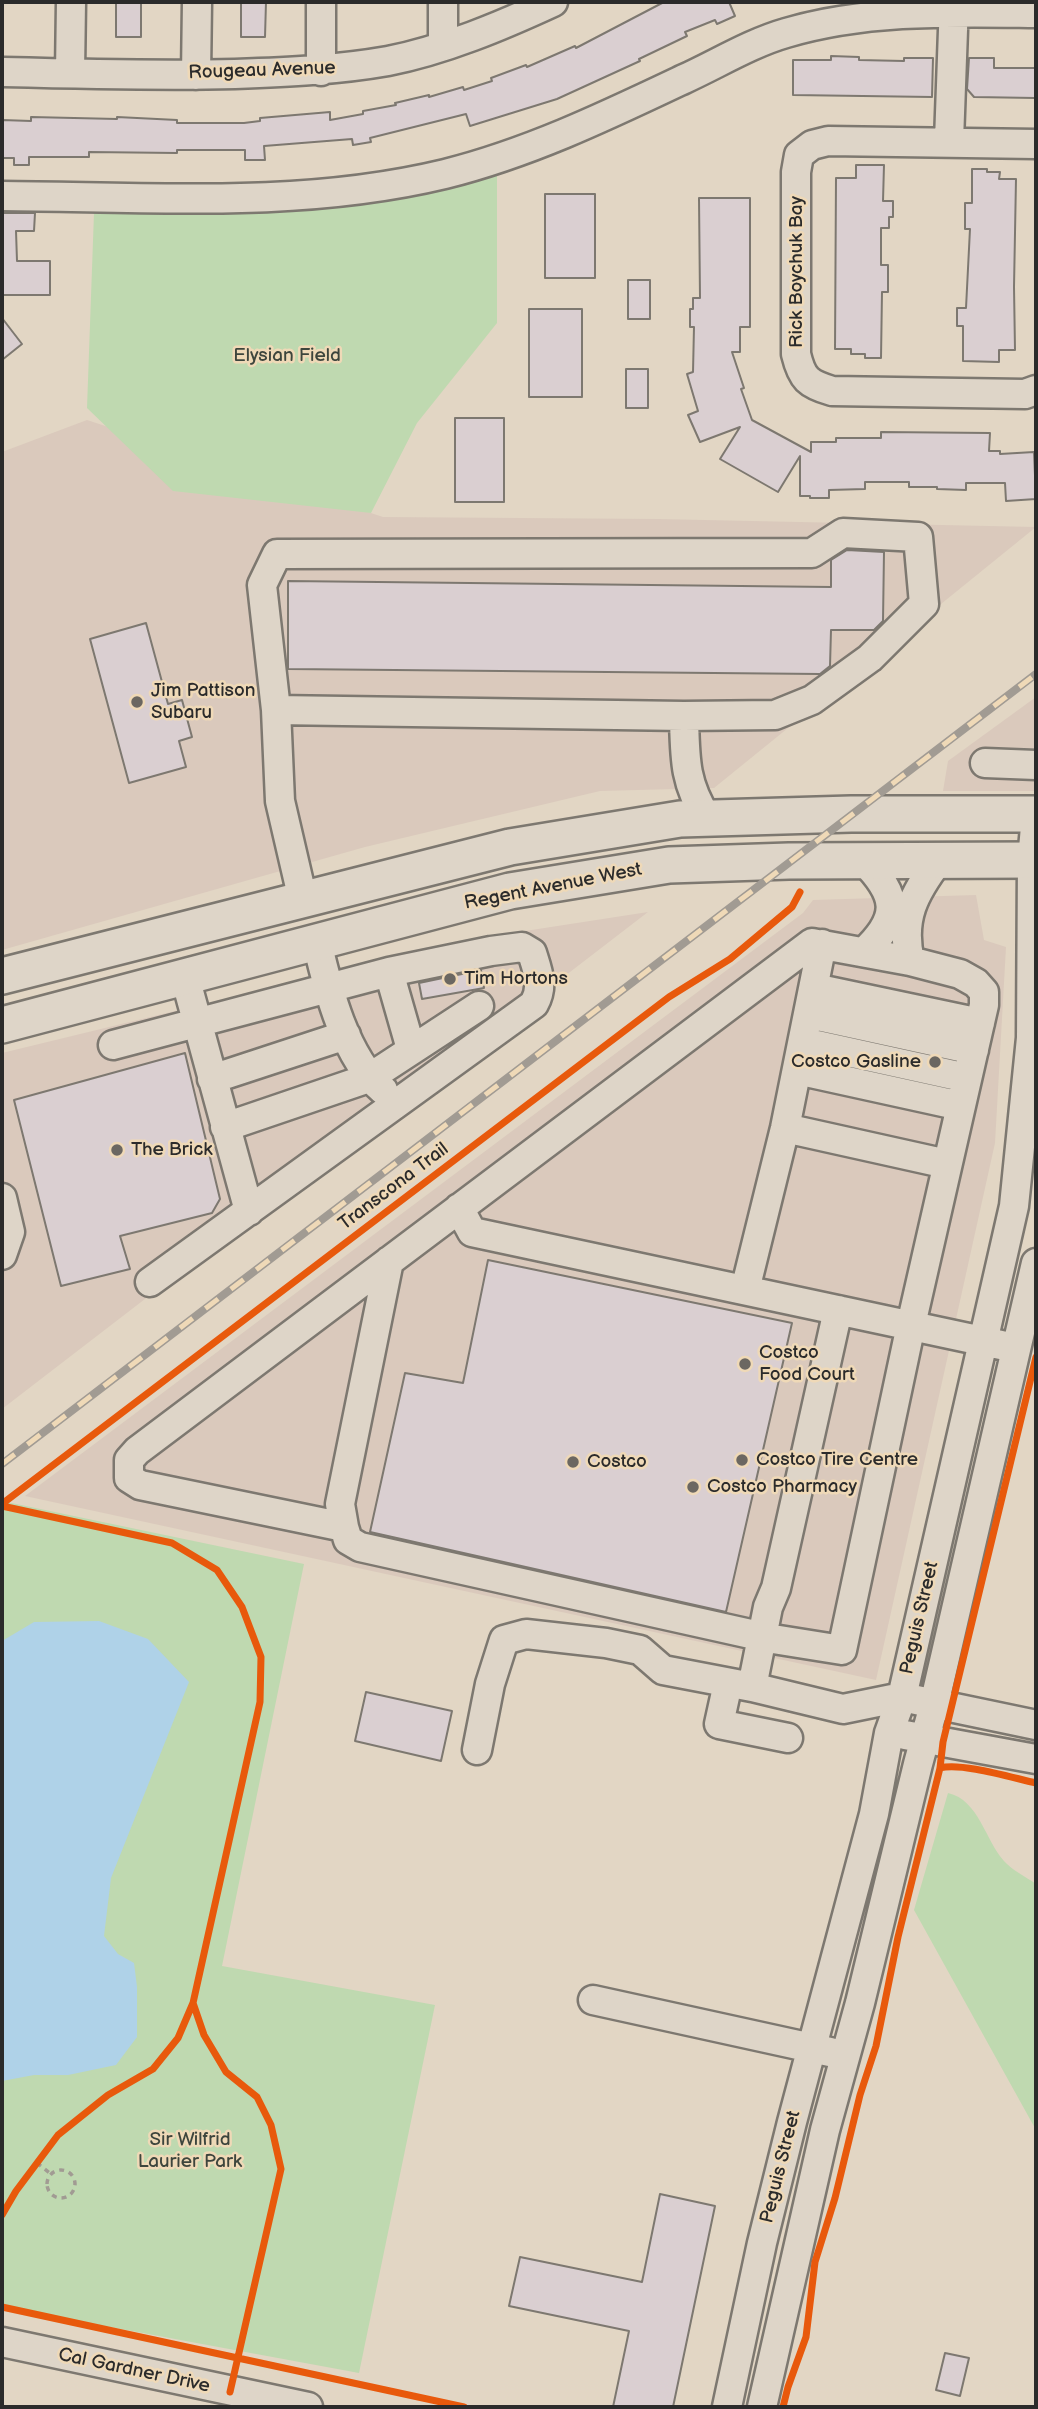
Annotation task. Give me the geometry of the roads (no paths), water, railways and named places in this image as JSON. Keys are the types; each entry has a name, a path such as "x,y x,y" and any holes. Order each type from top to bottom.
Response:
{"main road":[{"path":"2,976 510,847 680,819 851,814 1036,815"},
{"name":"Regent Avenue West","path":"2,1025 510,891 669,865 1034,860"},
{"path":"303,900 317,942"}],"street":[{"path":"71,2 71,74"},
{"path":"196,75 197,2"},
{"path":"321,2 321,71"},
{"path":"443,2 443,46"},
{"name":"Rougeau Avenue","path":"2,72 196,75 321,71 391,60 443,46 553,2"},
{"path":"2,196 282,198 370,189 499,158 581,128 784,33 828,23 954,7 1036,13"},
{"path":"954,7 949,141 1036,144"},
{"name":"Rick Boychuk Bay","path":"949,141 828,141 812,145 799,155 796,172 796,354 801,373 815,386 832,391 1025,394 1036,390"},
{"path":"276,710 775,715 812,700 870,658 924,604 918,537 843,533 813,554 277,554 262,584 276,710 280,801 303,900"},
{"path":"684,716 685,764 694,799 708,818"},
{"path":"985,764 1036,765"},
{"name":"Peguis Street","path":"727,2407 762,2243 874,1814 889,1733 902,1697 983,1340 1025,1208 1036,815"},
{"path":"910,961 905,942 911,905 920,884 939,860"},
{"path":"864,861 879,876 888,891 891,907 887,923 878,939 864,952"},
{"path":"317,942 346,1035 369,1078 399,1103"},
{"path":"344,1527 141,1485 129,1478 129,1460 137,1451 388,1262 459,1209 812,943 910,961 960,974 976,983 984,992 842,1650 761,1636 360,1548 348,1540 340,1504 388,1262"},
{"path":"745,1290 785,1128 822,944"},
{"path":"113,1045 389,972 522,947 531,953 541,991 534,1004 150,1282"},
{"path":"389,972 411,1049"},
{"path":"185,977 249,1211"},
{"path":"225,1128 369,1078 479,1006"},
{"path":"804,1034 969,1069"},
{"path":"804,1034 969,1069"},
{"path":"804,1034 969,1069"},
{"path":"212,1079 346,1035"},
{"path":"785,1128 947,1164"},
{"path":"2,1198 10,1232 2,1255"},
{"path":"459,1209 472,1232 1016,1348"},
{"name":"Peguis Street","path":"762,2407 825,2130 934,1705 1036,1264"},
{"path":"788,1738 719,1724 740,1685 761,1636 776,1588 838,1310"},
{"path":"477,1751 490,1684 504,1640 526,1634 606,1643 640,1650 663,1670 843,1709 889,1733 1036,1759"},
{"path":"843,1709 902,1697 1036,1725"},
{"path":"593,2000 845,2056"},
{"name":"Cal Gardner Drive","path":"2,2342 228,2400 308,2407"}],"water":[{"path":"99,1621 148,1639 189,1682 111,1878 104,1936 118,1954 134,1963 137,2037 116,2065 68,2075 34,2075 2,2081 2,1641 34,1622"}],"railway":[{"path":"2,1464 1036,674"}],"place":[{"name":"Jim Pattison Subaru","path":"137,702"},
{"name":"Tim Hortons","path":"450,979"},
{"name":"Costco Gasline","path":"935,1062"},
{"name":"The Brick","path":"117,1150"},
{"name":"Costco Food Court","path":"745,1364"},
{"name":"Costco Tire Centre","path":"742,1460"},
{"name":"Costco","path":"573,1462"},
{"name":"Costco Pharmacy","path":"693,1487"}],"park label":[{"name":"Elysian Field","path":"287,356"},
{"name":"Sir Wilfrid Laurier Park","path":"190,2151"}]}
